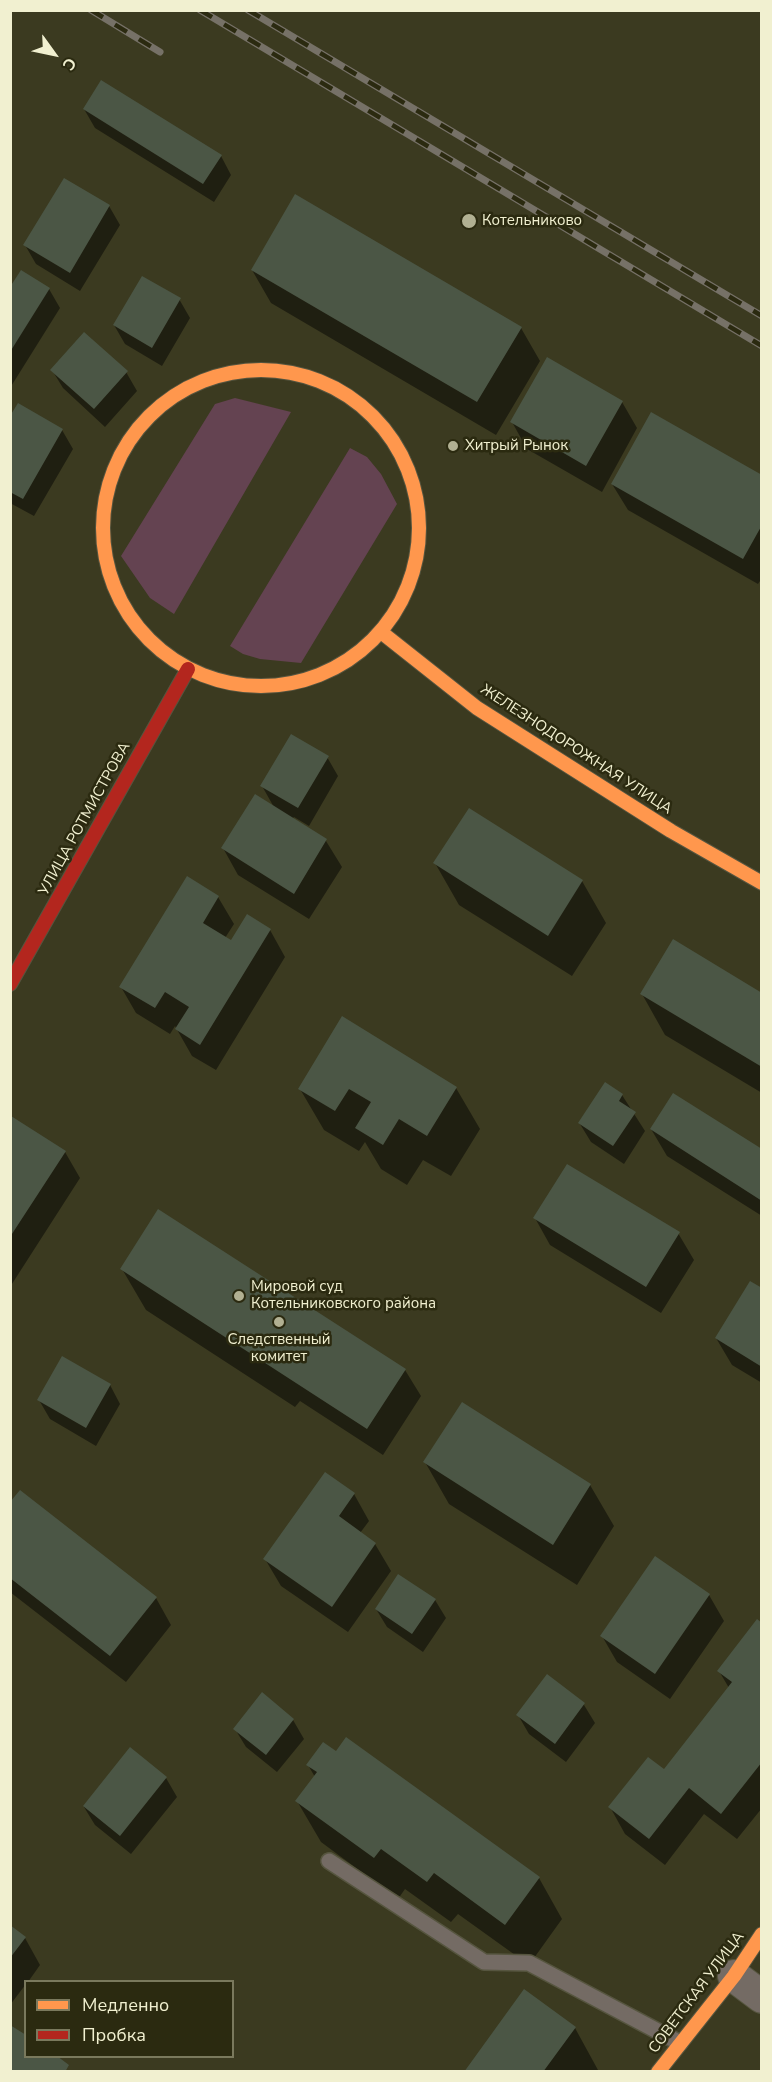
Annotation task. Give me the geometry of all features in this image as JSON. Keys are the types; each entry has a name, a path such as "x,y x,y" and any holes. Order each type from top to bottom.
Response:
{"street":[{"path":"258,369 294,372 329,384 360,403 386,429 405,460 417,495 420,531 415,568 401,602 381,632 359,653 333,669 305,680 276,686 245,686 216,681 188,669 154,646 129,618 112,584 104,547 103,509 112,472 130,438 155,410 178,393 221,374 258,369"},
{"name":"ЖЕЛЕЗНОДОРОЖНАЯ УЛИЦА","path":"381,632 477,708 671,831 762,884"},
{"name":"УЛИЦА РОТМИСТРОВА","path":"10,984 188,669"},
{"name":"СОВЕТСКАЯ УЛИЦА","path":"658,2072 734,1976 762,1934"},
{"path":"734,1976 762,1997"}],"lane":[{"path":"329,1861 484,1962 530,1963 680,2043"}],"shaded area":[{"path":"235,398 291,412 174,614 150,598 121,556 215,404"},
{"path":"350,448 367,457 381,474 397,504 301,663 260,659 243,654 230,646"}],"building":[{"path":"101,80 222,155 203,184 83,109"},
{"path":"64,178 110,205 70,273 23,245"},
{"path":"295,194 522,327 477,402 251,270"},
{"path":"21,270 50,288 10,352 10,287"},
{"path":"142,276 181,298 152,348 113,325"},
{"path":"84,332 128,371 94,409 50,370"},
{"path":"547,357 623,401 586,466 510,422"},
{"path":"18,403 63,429 23,499 10,492 10,416"},
{"path":"651,412 762,475 762,525 743,559 611,484"},
{"path":"291,734 329,756 298,808 260,786"},
{"path":"255,794 327,839 294,894 221,848"},
{"path":"469,808 583,880 548,936 433,863"},
{"path":"187,876 219,896 203,923 231,940 247,914 271,929 200,1045 175,1029 189,1007 165,992 155,1008 119,987"},
{"path":"673,939 762,993 762,1067 640,994"},
{"path":"342,1016 457,1087 427,1136 399,1119 383,1145 355,1128 371,1102 349,1089 335,1111 298,1089"},
{"path":"605,1082 623,1094 619,1101 636,1112 613,1146 578,1123"},
{"path":"673,1093 762,1149 762,1201 650,1129"},
{"path":"10,1117 66,1151 10,1237"},
{"path":"567,1164 680,1232 646,1287 533,1218"},
{"path":"158,1209 406,1369 367,1429 120,1269"},
{"path":"750,1281 762,1288 762,1367 715,1338"},
{"path":"62,1356 111,1384 86,1428 37,1400"},
{"path":"462,1402 591,1484 553,1545 423,1462"},
{"path":"325,1472 355,1493 339,1516 376,1543 332,1607 263,1559"},
{"path":"20,1490 157,1597 110,1656 10,1578 10,1502"},
{"path":"655,1556 710,1594 655,1674 600,1636"},
{"path":"398,1574 436,1599 412,1634 375,1609"},
{"path":"757,1619 762,1623 762,1762 721,1814 689,1788 649,1839 608,1807 648,1757 664,1769 732,1682 717,1671"},
{"path":"547,1674 585,1703 555,1744 516,1715"},
{"path":"262,1692 294,1719 266,1755 233,1729"},
{"path":"346,1737 540,1877 505,1925 434,1873 427,1882 381,1849 374,1858 295,1801 317,1772 306,1765 323,1742 336,1751"},
{"path":"130,1747 167,1777 120,1836 83,1806"},
{"path":"10,1925 26,1937 10,1958"},
{"path":"524,1989 576,2027 543,2072 464,2072"},
{"path":"10,2025 24,2034 24,2058 60,2058 69,2065 65,2072 10,2072"}],"railway":[{"path":"91,10 160,52"},
{"path":"200,10 762,346"},
{"path":"248,10 762,316"}],"traffic: slow":[{"path":"245,370 277,370 307,377 336,388 373,416 393,440 407,467 419,512 419,528 419,544 407,589 393,616 373,640 349,660 322,674 277,686 245,686 215,679 186,668 149,640 129,616 115,589 106,559 103,544 103,512 110,482 121,453 149,416 173,396 200,382 230,373 245,370"},
{"path":"381,632 477,708 671,831 762,883"},
{"path":"658,2072 734,1976 762,1934"}],"traffic: jam":[{"path":"10,984 188,669"}],"place":[{"name":"Котельниково","path":"469,221"},
{"name":"Хитрый Рынок","path":"453,446"},
{"name":"Мировой суд Котельниковского района","path":"239,1296"},
{"name":"Следственный комитет","path":"279,1322"}]}
